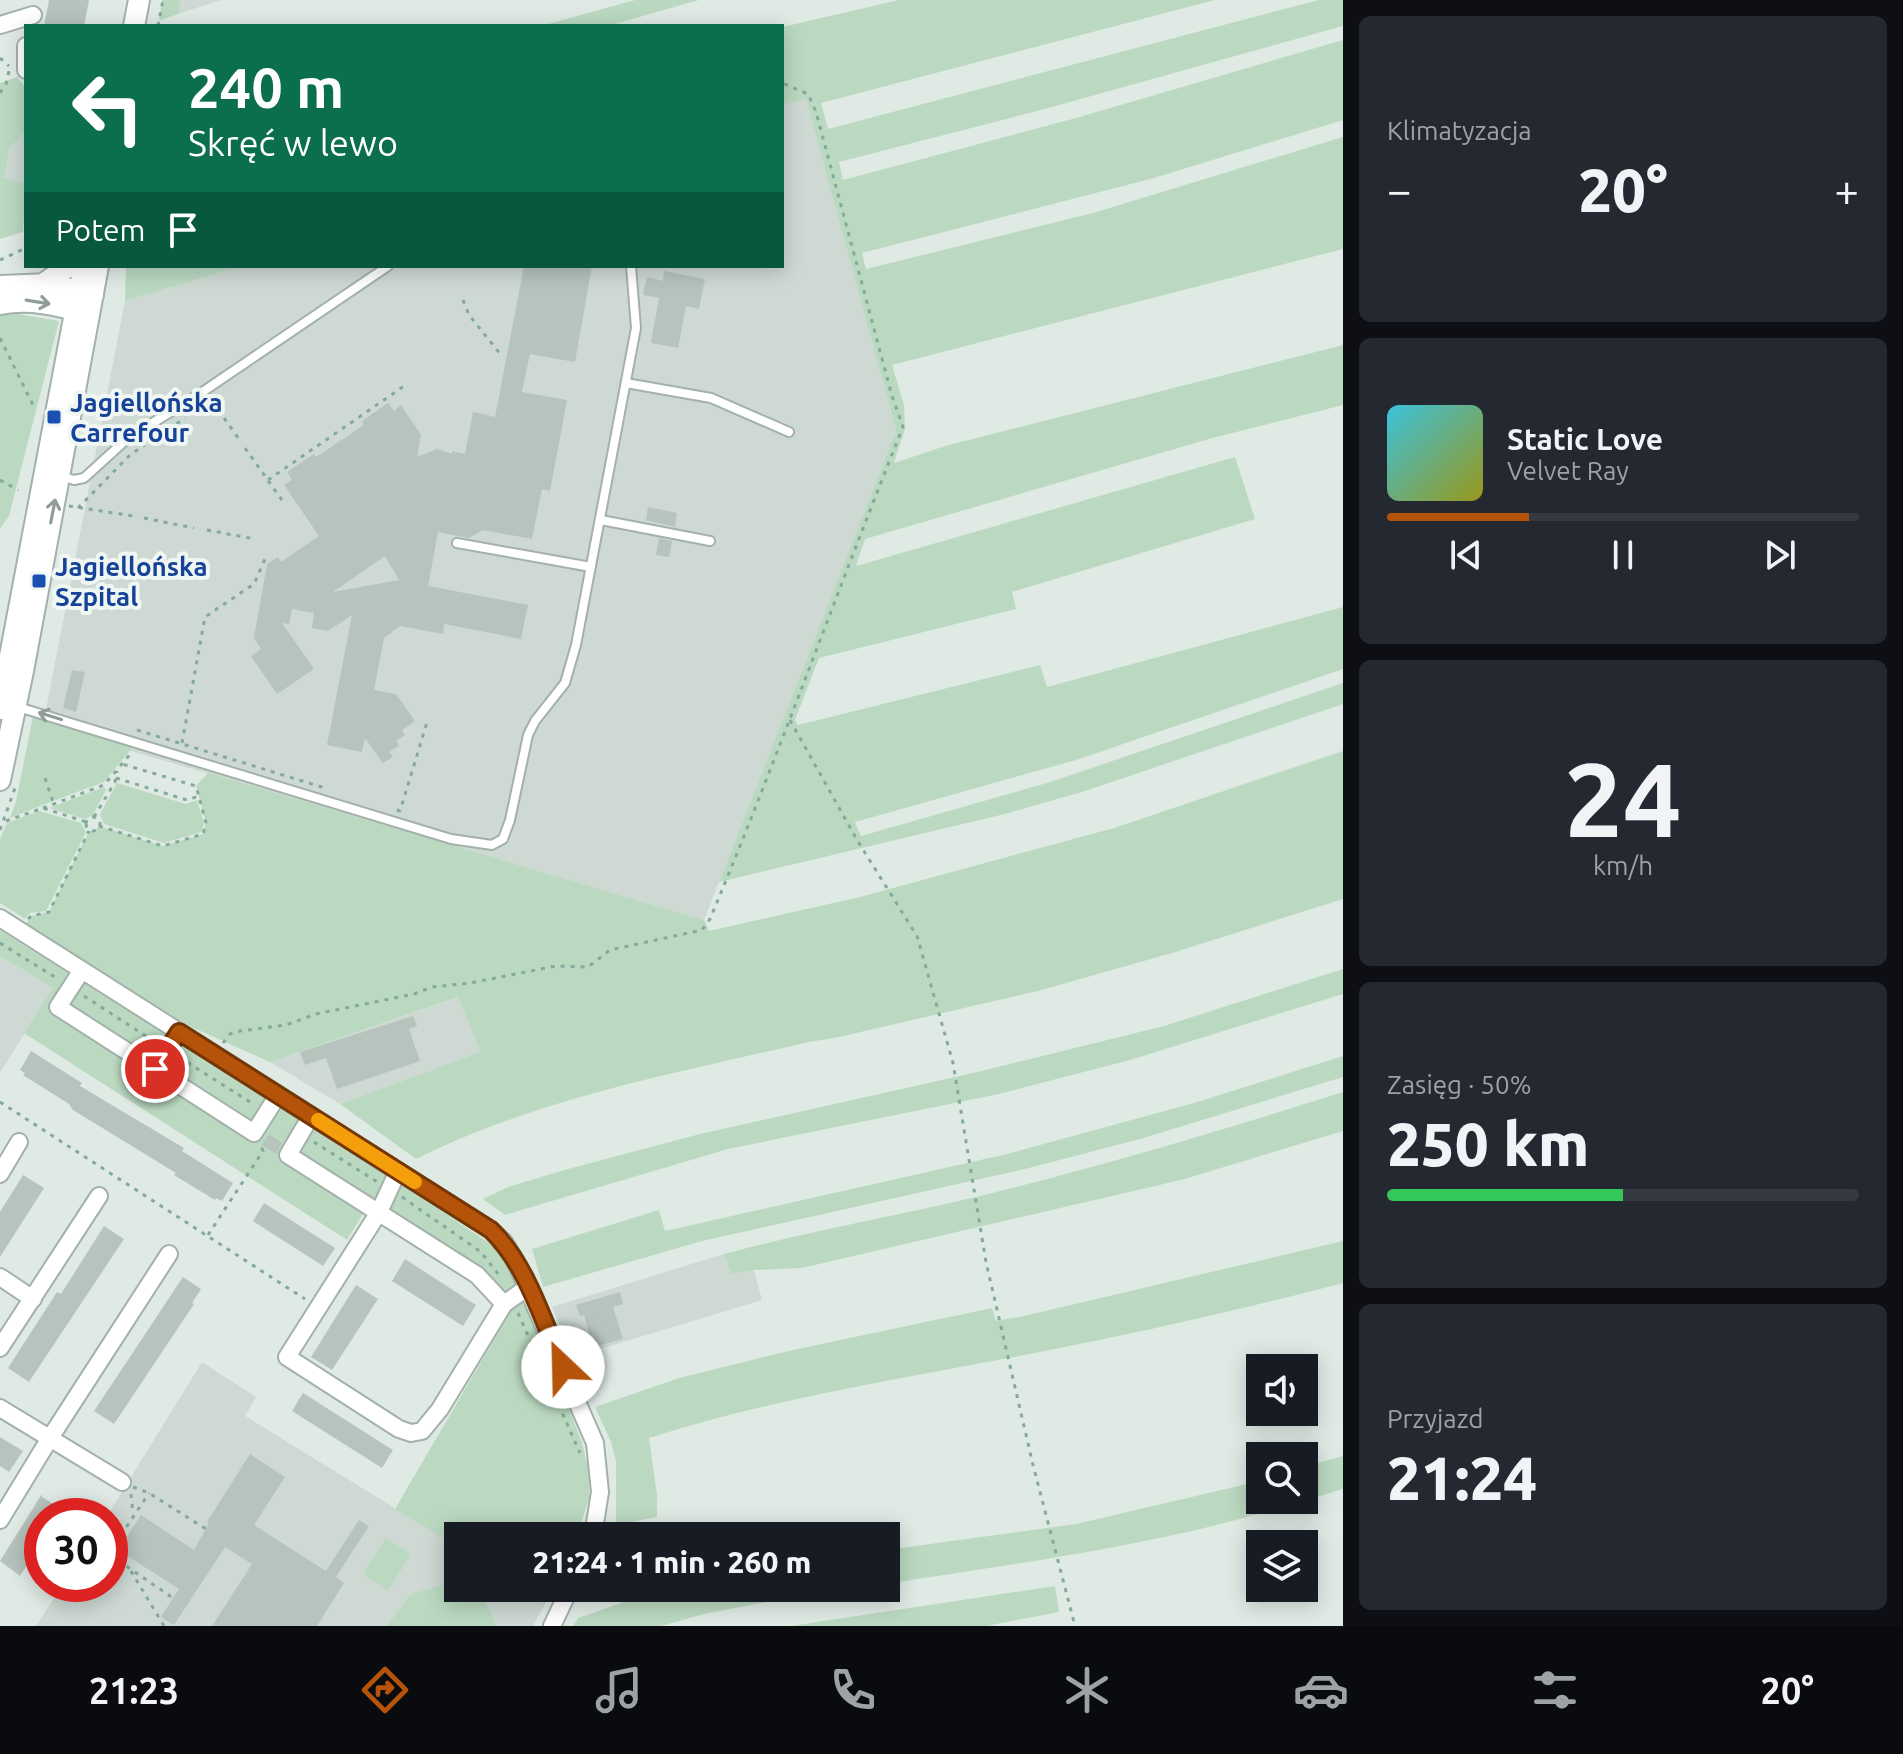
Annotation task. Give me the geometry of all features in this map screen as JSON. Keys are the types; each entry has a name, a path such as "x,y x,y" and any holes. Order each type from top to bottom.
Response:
{"street":[{"path":"134,24 139,0"},
{"path":"0,25 33,14"},
{"path":"43,284 66,268"},
{"path":"0,780 6,706 84,302 84,268"},
{"path":"84,302 97,268"},
{"path":"0,286 43,284 84,302"},
{"path":"0,304 21,300 84,302"},
{"path":"0,918 491,1230 504,1242 528,1287 595,1443 600,1492 595,1522"},
{"path":"82,970 58,1007 254,1133 278,1095"},
{"path":"155,1069 179,1032"},
{"path":"311,1116 288,1155 477,1275 504,1304"},
{"path":"0,1174 19,1142"},
{"path":"398,1171 379,1212 287,1357 399,1429 411,1433 422,1431 440,1409 504,1304 528,1287"},
{"path":"0,1348 99,1196"},
{"path":"0,1520 169,1254"},
{"path":"0,1277 33,1299"},
{"path":"0,1408 126,1484"},
{"path":"552,1626 563,1602"}],"lane":[{"path":"52,475 79,480 84,478 128,438 385,268"},
{"path":"6,706 99,730 451,839 492,845 503,839 528,735 535,721 565,683 601,520 636,328 631,268"},
{"path":"626,383 711,398 789,432"},
{"path":"601,520 710,541"},
{"path":"457,543 591,567"}],"path":[{"path":"158,24 163,0"},
{"path":"0,93 18,69"},
{"path":"213,1054 230,1034 240,1031 286,1025 316,1014 414,994 432,987 470,983 556,966 588,967 610,950 702,930 710,919 759,803 903,427 816,112 808,94 784,84"},
{"path":"0,260 24,249"},
{"path":"463,300 469,315 501,355"},
{"path":"0,338 33,405"},
{"path":"268,480 407,384"},
{"path":"207,402 211,400 218,409"},
{"path":"160,435 195,411"},
{"path":"224,418 239,439"},
{"path":"78,508 130,455 145,445"},
{"path":"245,448 284,503"},
{"path":"0,480 18,490"},
{"path":"66,506 133,516"},
{"path":"144,518 194,528"},
{"path":"207,530 255,539"},
{"path":"182,743 205,617 254,584 265,559 269,557"},
{"path":"386,807 400,811 428,719"},
{"path":"790,720 857,840 917,936 953,1063 986,1262 1033,1465 1075,1626"},
{"path":"125,727 332,790"},
{"path":"3,822 104,785 135,748"},
{"path":"99,826 163,846 203,834 206,823 196,786 122,764"},
{"path":"86,822 94,817 111,789 118,768"},
{"path":"45,778 54,804"},
{"path":"116,778 187,800 199,796"},
{"path":"104,785 111,789"},
{"path":"43,808 86,822"},
{"path":"94,817 99,826"},
{"path":"86,822 89,831"},
{"path":"89,831 99,826"},
{"path":"26,924 31,916 49,912 89,831"},
{"path":"0,1102 318,1308"},
{"path":"208,1235 263,1151 254,1133"},
{"path":"126,1484 149,1493 206,1529"},
{"path":"126,1484 134,1516"},
{"path":"128,1525 149,1493"},
{"path":"130,1569 173,1598"},
{"path":"130,1569 164,1626"}],"shaded area":[{"path":"181,0 221,0 178,14"},
{"path":"806,98 896,431 704,920 43,725 125,301 235,268 784,268 784,104"},
{"path":"24,132 24,184 4,179 10,148"},
{"path":"0,956 53,988 0,1073"},
{"path":"459,997 482,1052 340,1104 270,1062"},
{"path":"724,1254 731,1274 754,1270 762,1300 574,1357 552,1307"},
{"path":"202,1362 256,1397 245,1416 444,1538 444,1602 546,1602 533,1626 36,1626 51,1602 128,1602 128,1498 118,1498"}],"green space":[{"path":"162,0 181,0 178,14 159,21"},
{"path":"635,0 699,0 615,24 548,24"},
{"path":"899,0 1215,0 821,103 828,129 1319,0 1343,0 1343,26 1041,110 839,162 843,180 1076,118 1343,40 1343,120 1154,178 862,253 866,269 1093,213 1343,137 1343,249 892,365 904,405 905,429 894,463 945,446 1343,345 1343,405 1209,439 865,539 856,566 1235,457 1255,519 1012,592 1016,609 819,658 795,720 798,725 1040,665 1047,687 1343,607 1343,669 1076,760 855,822 861,836 1047,783 1343,683 1343,704 1082,792 1005,814 719,882 896,431 806,99 784,104 784,27"},
{"path":"17,77 24,86 24,132 10,148 4,178 24,183 24,216 23,232 0,239 0,83"},
{"path":"126,268 235,268 125,301"},
{"path":"0,313 59,321 9,516 0,529"},
{"path":"33,716 133,747 104,782 56,800 53,798 53,801 10,818"},
{"path":"1343,751 1343,899 1038,991 709,1065 559,1103 510,1119 416,1159 340,1104 481,1052 458,997 270,1062 189,1026 26,924 31,916 49,912 89,831 99,826 163,846 203,834 206,823 196,786 208,773 704,920 709,931 860,897 1114,828"},
{"path":"117,783 186,804 197,800 204,824 201,832 164,843 104,824 100,814"},
{"path":"104,787 106,790 93,815 85,819 49,808"},
{"path":"39,811 81,823 86,832 46,911 30,913 25,919 0,903 0,839 7,823"},
{"path":"0,930 376,1167 492,1245 514,1274 582,1442 589,1473 589,1498 581,1522 444,1522 444,1539 395,1509 509,1314 473,1278 364,1212 347,1240 24,1033 53,988 0,956"},
{"path":"1343,969 1343,994 1130,1060 999,1094 728,1149 505,1215 483,1199 508,1187 568,1169 700,1134 982,1071 1164,1026"},
{"path":"1343,1056 1343,1077 1140,1139 1025,1169 702,1241 543,1287 532,1249 659,1210 665,1231 1007,1154 1194,1103"},
{"path":"1343,1092 1343,1131 1181,1180 802,1268 731,1274 724,1254 1049,1178"},
{"path":"1343,1241 1343,1283 1112,1337 792,1400 649,1438 657,1517 616,1522 616,1461 595,1407 679,1378 793,1350 992,1308 996,1321"},
{"path":"1343,1456 1343,1489 1318,1496 1318,1463"},
{"path":"1246,1484 1246,1514 1258,1514 1132,1544 900,1582 900,1548 1076,1524"},
{"path":"386,1538 411,1554 388,1591 363,1574"},
{"path":"444,1584 444,1602 484,1602 496,1626 387,1626 411,1594"},
{"path":"1055,1586 1059,1612 986,1626 791,1626"},
{"path":"624,1602 767,1602 661,1626 573,1626 578,1618"}],"building":[{"path":"49,0 89,0 84,24 44,24"},
{"path":"524,268 592,268 575,362 530,354 522,392 567,400 550,491 542,489 532,539 483,530 469,538 438,532 428,586 528,605 521,639 444,624 443,634 400,626 384,638 374,690 396,694 415,721 402,730 405,735 396,741 399,746 389,752 393,757 383,763 365,738 362,752 327,745 352,615 328,631 312,628 314,613 292,609 289,624 282,623 314,669 277,694 251,656 261,649 254,638 267,564 278,557 281,562 319,536 284,485 292,480 287,472 364,425 362,421 388,403 394,411 401,405 421,435 417,457 437,449 465,454 473,412 495,417","holes":["385,556 399,580 333,592"]},
{"path":"664,271 705,279 699,309 686,306 678,348 651,343 659,298 643,295 647,277 663,281"},
{"path":"648,507 677,513 675,527 646,520"},
{"path":"659,538 672,541 669,557 656,555"},
{"path":"72,670 85,672 76,712 63,708"},
{"path":"413,1016 417,1026 409,1029 420,1061 337,1089 326,1058 305,1065 300,1052"},
{"path":"31,1051 82,1083 80,1086 184,1148 182,1151 233,1183 222,1201 215,1200 174,1175 176,1173 73,1110 69,1104 23,1075 25,1073 20,1070"},
{"path":"269,1134 282,1143 276,1154 262,1145"},
{"path":"23,1175 44,1188 0,1257 0,1212"},
{"path":"264,1203 335,1248 323,1266 253,1221"},
{"path":"104,1226 124,1239 29,1382 8,1368 57,1292 61,1294"},
{"path":"405,1259 476,1305 463,1326 392,1281"},
{"path":"183,1277 201,1289 194,1304 114,1424 94,1411"},
{"path":"356,1285 378,1299 332,1370 311,1357"},
{"path":"620,1292 623,1304 613,1307 623,1339 593,1347 584,1315 580,1316 576,1305"},
{"path":"303,1393 393,1450 382,1468 292,1411"},
{"path":"0,1437 23,1451 9,1472 0,1466"},
{"path":"250,1454 285,1477 254,1525 326,1571 359,1520 369,1526 336,1577 344,1583 317,1626 212,1626 252,1564 225,1547 174,1625 161,1617 179,1589 128,1556 128,1535 141,1515 194,1550 207,1522"},
{"path":"24,1523 24,1570 20,1576 0,1561"}],"slow traffic":[{"path":"318,1120 415,1182"}],"place":[{"name":"Jagiellońska Carrefour","path":"54,417"},
{"name":"Jagiellońska Szpital","path":"39,581"}],"route":[{"path":"155,1069 179,1032 491,1230 504,1242 515,1260 563,1367"}]}
